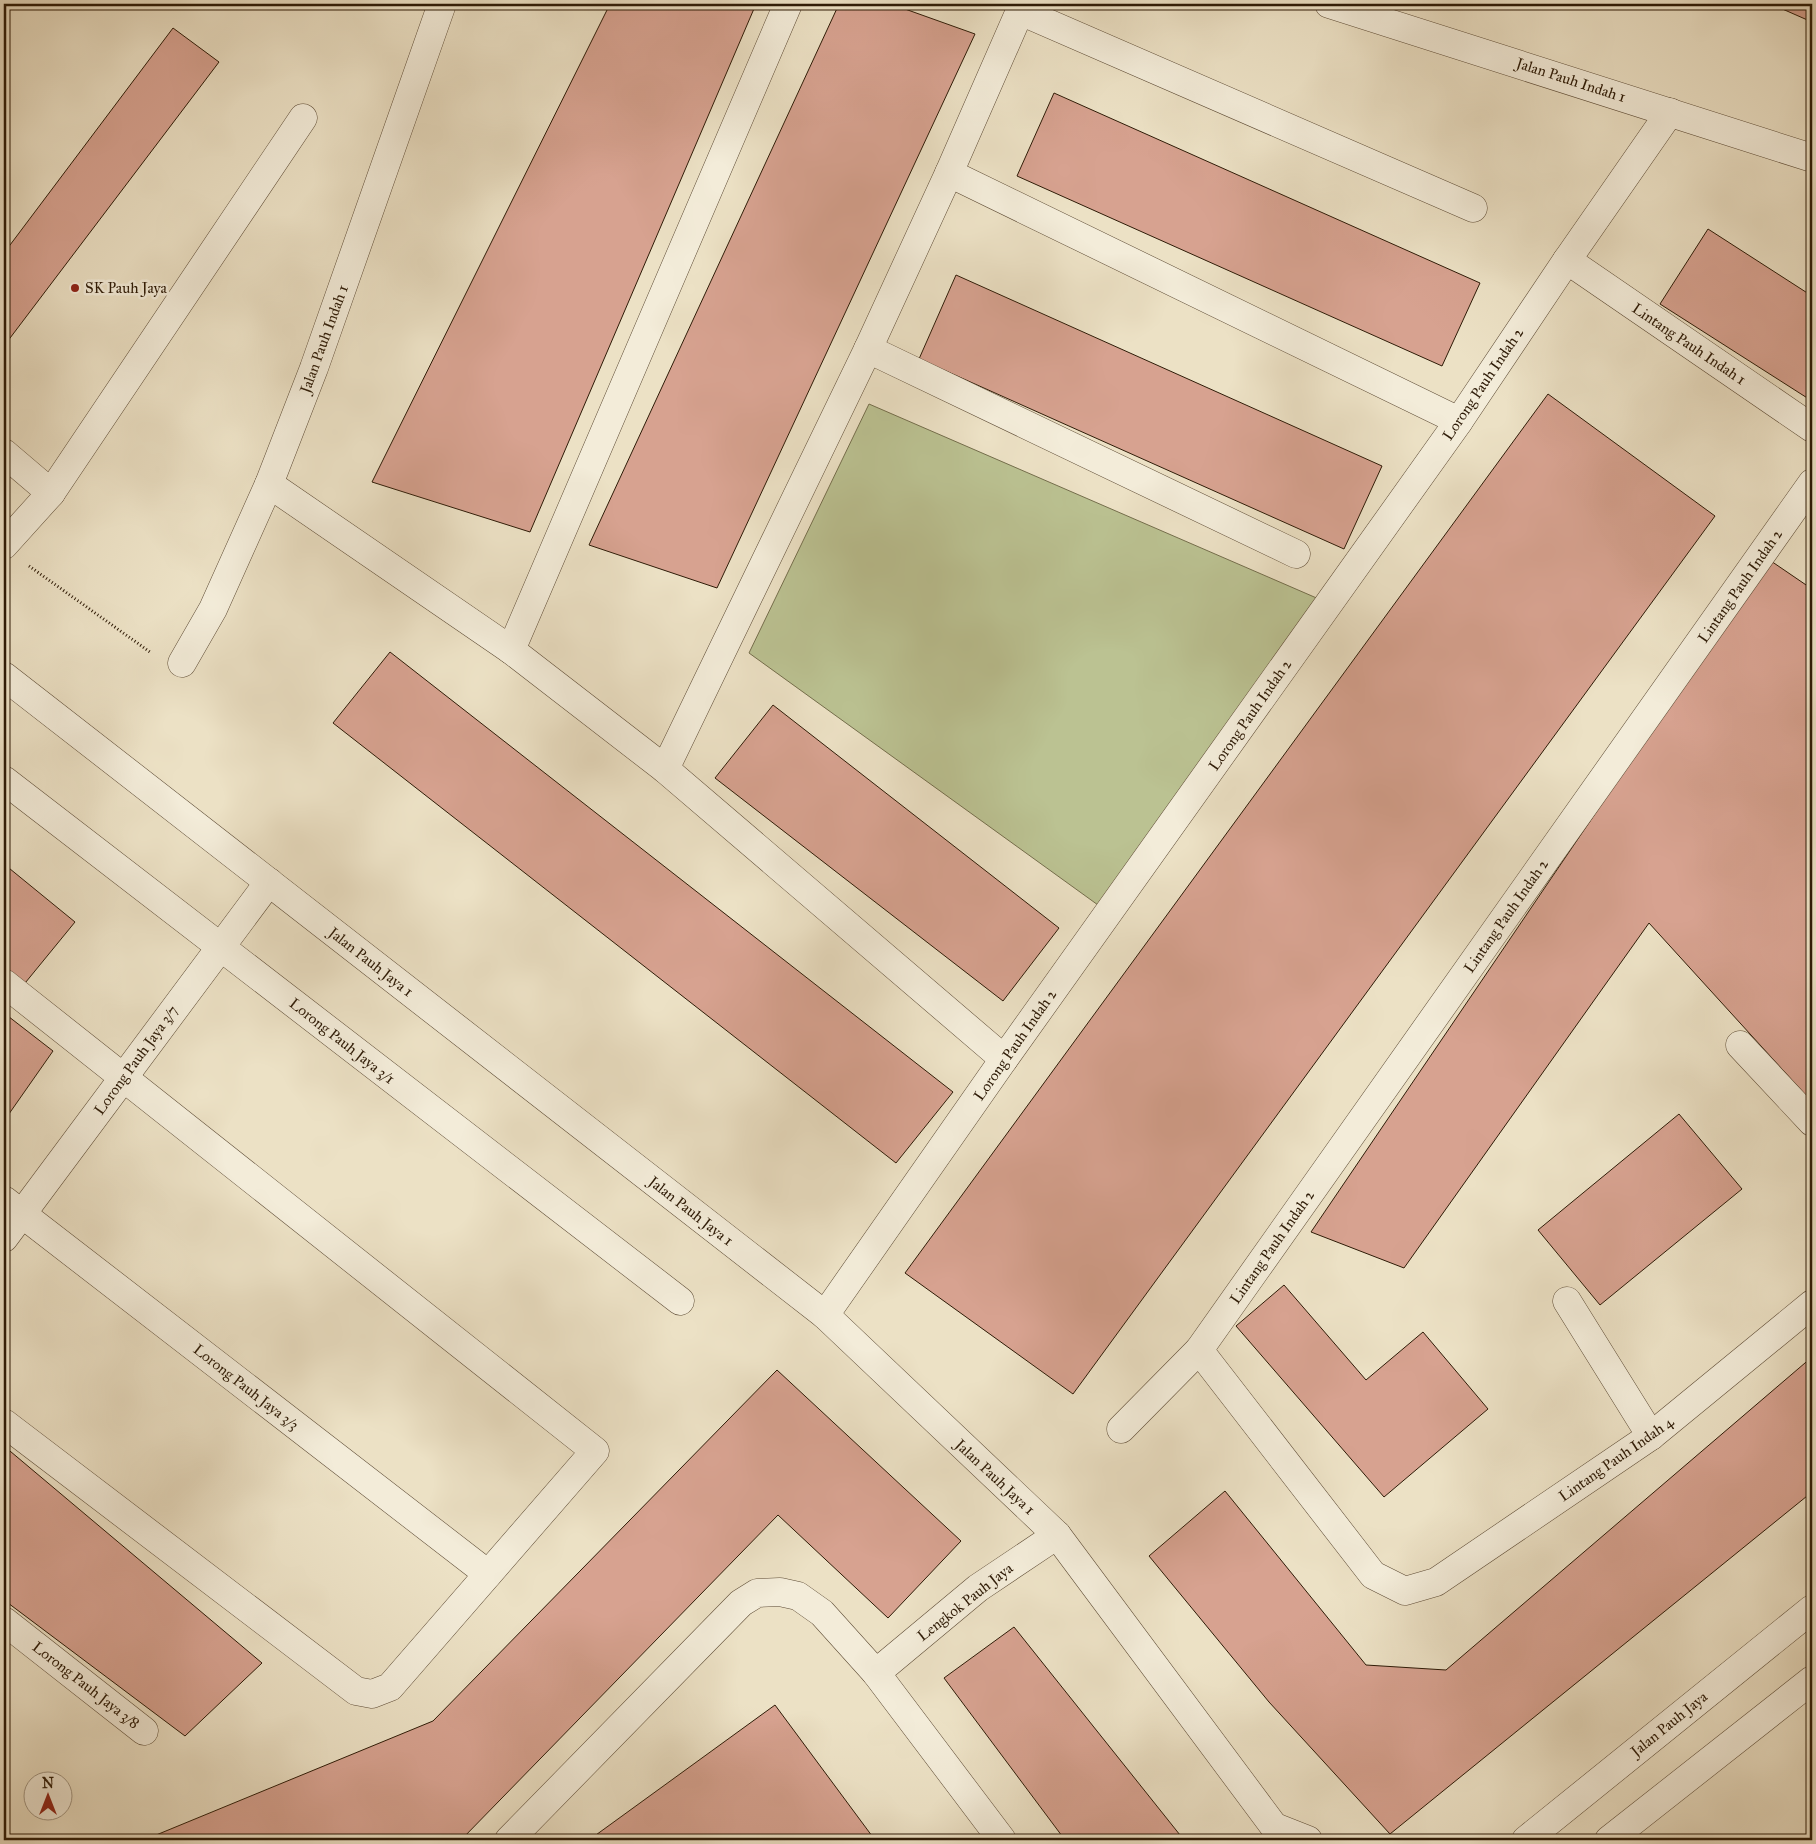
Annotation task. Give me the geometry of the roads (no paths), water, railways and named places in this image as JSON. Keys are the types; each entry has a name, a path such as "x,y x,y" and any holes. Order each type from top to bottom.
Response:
{"street":[{"name":"Jalan Pauh Indah 1","path":"182,664 213,609 269,484 314,368 442,4"},
{"path":"511,650 788,4"},
{"name":"Jalan Pauh Indah 1","path":"1328,4 1812,158"},
{"path":"665,769 868,349 1022,8 1474,208"},
{"name":"Lorong Pauh Indah 2","path":"825,1315 1004,1060 1459,421 1567,260 1670,112"},
{"path":"4,545 51,494 302,118"},
{"path":"949,173 1459,421"},
{"name":"Lintang Pauh Indah 1","path":"1567,260 1812,428"},
{"path":"868,349 1296,554"},
{"path":"4,453 51,494"},
{"name":"Lintang Pauh Indah 2","path":"1121,1429 1199,1350 1812,483"},
{"path":"269,484 511,650 665,769 1004,1060"},
{"name":"Jalan Pauh Jaya 1","path":"4,676 825,1315 1057,1535 1278,1836"},
{"name":"Lorong Pauh Jaya 3/1","path":"4,780 680,1302"},
{"name":"Lorong Pauh Jaya 3/7","path":"4,1238 13,1206 124,1077 269,882"},
{"path":"4,983 595,1451 390,1687 372,1694 356,1691 4,1423"},
{"path":"1740,1045 1812,1122"},
{"name":"Lorong Pauh Jaya 3/3","path":"13,1206 488,1574"},
{"path":"1567,1301 1651,1436"},
{"name":"Lintang Pauh Indah 4","path":"1199,1350 1373,1575 1405,1591 1436,1582 1651,1436 1812,1304"},
{"name":"Lengkok Pauh Jaya","path":"876,1673 978,1588 1057,1535"},
{"path":"509,1840 741,1603 757,1593 780,1592 798,1596 822,1612 876,1673 1002,1840"},
{"name":"Jalan Pauh Jaya","path":"1526,1840 1812,1609"},
{"name":"Lorong Pauh Jaya 3/8","path":"4,1621 144,1731"},
{"path":"1609,1840 1812,1680"},
{"path":"1278,1836 1308,1840"}],"place":[{"name":"SK Pauh Jaya","path":"75,288"}]}
